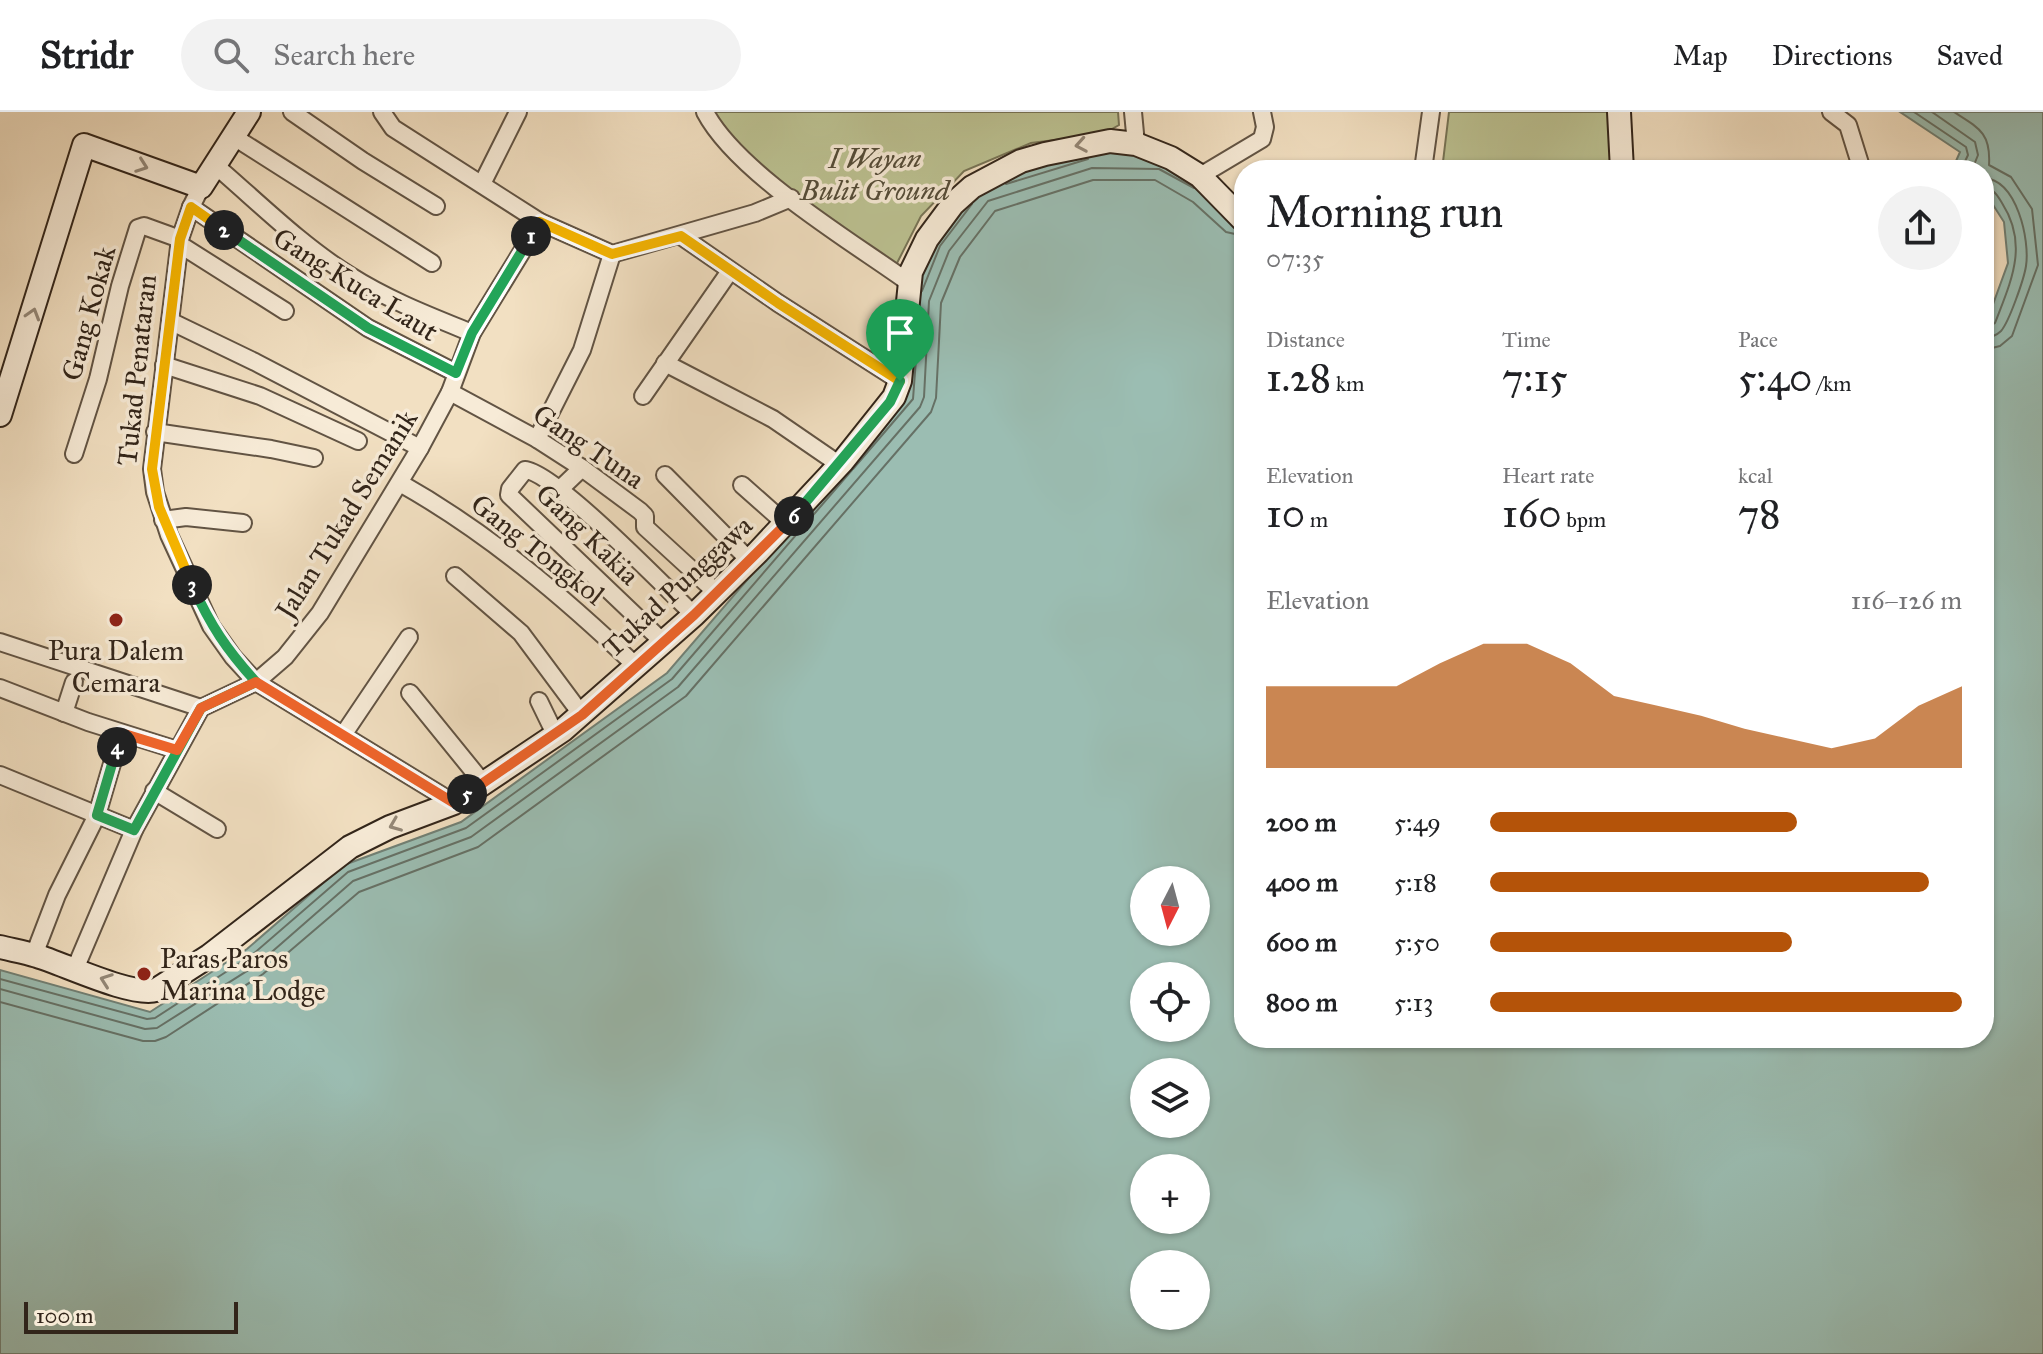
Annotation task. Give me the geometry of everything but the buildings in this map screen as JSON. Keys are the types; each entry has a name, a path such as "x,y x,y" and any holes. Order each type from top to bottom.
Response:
{"street":[{"name":"Tukad Penataran","path":"249,112 196,197 180,241 152,469 163,520 211,626 256,682 454,803"},
{"path":"292,112 436,206"},
{"path":"382,112 393,128 540,222 612,254 755,213 791,198"},
{"path":"482,184 518,112"},
{"path":"705,112 732,149 791,198 908,282"},
{"path":"1133,112 1136,144"},
{"path":"1200,176 1262,139 1265,127 1262,112"},
{"path":"1424,160 1431,112"},
{"path":"1619,112 1621,160"},
{"path":"1831,112 1848,125 1859,160"},
{"path":"234,137 432,263"},
{"name":"Tukad Punggawa","path":"0,947 34,955 139,991 150,992 162,988 209,956 350,847 390,827 454,803 582,715 750,561 840,465 890,402 900,381 908,282 927,239 953,204 984,179 1021,161 1073,146 1110,141 1136,144 1171,158 1200,176 1234,211"},
{"path":"0,415 84,145 196,197"},
{"path":"216,166 305,243 349,275 388,298 472,333"},
{"name":"Gang Kuca Laut","path":"196,197 368,328 456,373"},
{"name":"Jalan Tukad Semanik","path":"201,708 256,682 285,657 320,613 420,448 450,392 472,333 540,222"},
{"name":"Gang Kokak","path":"74,454 98,379 120,286 138,228 144,226 180,241"},
{"path":"681,236 900,381"},
{"path":"180,241 285,311"},
{"path":"537,439 582,350 612,254"},
{"path":"643,396 730,271"},
{"path":"170,321 420,448"},
{"path":"665,363 773,419 840,465"},
{"path":"164,365 260,396 358,441"},
{"name":"Gang Tuna","path":"450,392 537,439 640,511 645,516 645,527 717,593"},
{"path":"155,432 314,458"},
{"path":"582,468 559,490 694,615"},
{"name":"Gang Kakia","path":"559,490 528,469 510,489 511,497 663,642"},
{"path":"665,475 750,561"},
{"name":"Gang Tongkol","path":"400,483 446,510 522,565 599,630 636,666"},
{"path":"742,485 786,524"},
{"path":"163,520 186,517 243,523"},
{"path":"626,549 645,527"},
{"path":"455,576 521,633 582,715"},
{"path":"343,735 409,637"},
{"path":"0,642 201,708 134,830 75,969"},
{"path":"64,713 74,682"},
{"path":"0,688 121,733 177,750"},
{"path":"410,693 483,783"},
{"path":"539,701 556,736"},
{"path":"34,955 57,895 97,815 121,733"},
{"path":"0,775 134,830"},
{"path":"154,791 217,829"}],"green space":[{"name":"I Wayan Bulit Ground","path":"714,112 1118,112 1119,125 1103,134 1031,143 964,171 921,216 894,269 786,187 739,146"},
{"path":"1449,112 1617,112 1616,160 1443,160"}],"water":[{"path":"1900,112 2043,112 2043,1354 0,1354 0,970 150,1012 247,949 344,865 461,822 667,673 906,396 911,297 933,243 977,185 1089,150 1164,150 1234,202 1234,1048 1994,1048 1994,302 2008,263 2004,222 1994,206 1994,160 1956,160 1960,152"}],"place":[{"name":"Pura Dalem Cemara","path":"116,620"},
{"name":"Paras Paros Marina Lodge","path":"144,974"}],"route":[{"path":"900,381 681,236 612,254 540,222 472,333 456,373 368,328 191,207 180,239 155,432 152,469 155,492 169,535 211,626 256,682 201,708 134,830 97,815 121,733 177,750 201,708 256,682 454,803 563,730 694,615 807,502 890,402 900,381"}]}
